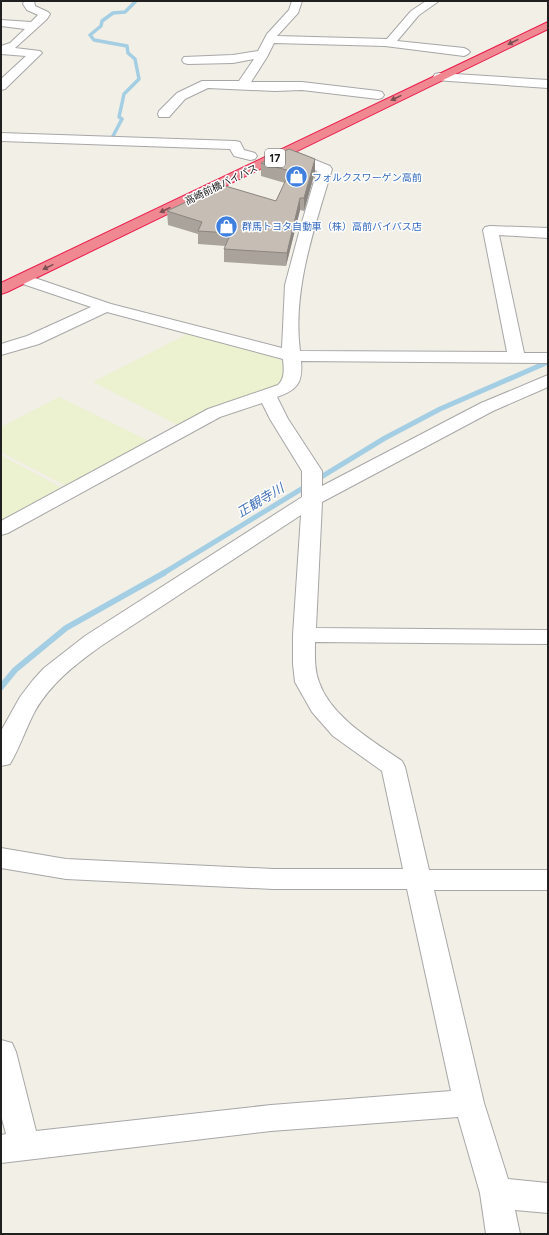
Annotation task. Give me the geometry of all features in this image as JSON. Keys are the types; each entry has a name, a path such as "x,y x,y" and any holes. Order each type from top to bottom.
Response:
{"highway":[{"name":"高崎前橋バイパス","path":"136,209 250,156 548,12"},
{"name":"高崎前橋バイパス","path":"1,288 23,279 286,153 548,25"}],"street":[{"path":"2,50 14,45 43,17 44,14 31,8 28,4 29,1"},
{"path":"243,85 262,54 269,39 294,11 297,1"},
{"path":"389,43 418,10 434,1"},
{"path":"1,23 34,26"},
{"path":"269,39 350,37 464,52"},
{"path":"1,86 36,53 2,50"},
{"path":"188,60 233,59 262,54"},
{"path":"439,77 548,84"},
{"path":"164,114 181,96 206,84 225,86 302,86 335,91 378,94"},
{"path":"1,137 235,145 239,152 250,156"},
{"path":"1,529 214,413 267,396 284,389 291,382 293,369 291,356 292,285 306,229 325,169 286,153"},
{"path":"517,358 490,230 548,233"},
{"path":"23,279 105,307 291,356 548,358"},
{"path":"1,350 33,340 105,307"},
{"path":"1,758 11,733 23,710 42,684 65,662 93,641 312,499 487,407 548,380"},
{"path":"267,396 279,419 312,471 312,499 304,635 304,664 307,682 320,706 342,730 366,750 393,767 420,880 469,1103 496,1194 503,1234"},
{"path":"304,635 548,637"},
{"path":"1,858 66,869 273,879 548,880"},
{"path":"1,1052 13,1147 272,1118 469,1103"},
{"path":"496,1194 548,1198"}],"green space":[{"path":"189,333 279,359 287,364 281,387 182,427 93,382"},
{"path":"59,397 151,442 70,488 1,452 1,427"},
{"path":"1,455 66,490 1,527"}],"building":[{"path":"289,149 315,159 304,198 300,198 287,253 224,249 231,233 198,231 202,222 167,211 222,185 276,201 290,171 261,163"}],"waterway":[{"path":"118,140 113,136 122,119 119,117 124,94 139,79 135,59 128,53 127,46 94,40 90,35 101,26 102,21 113,13 125,12 136,1"},
{"name":"正観寺川","path":"162,574 385,438 440,409 548,362"},
{"name":"正観寺川","path":"1,687 15,670 66,628 164,573"}],"place":[{"name":"フォルクスワーゲン高前","path":"296,177"},
{"name":"群馬トヨタ自動車（株）高前バイパス店","path":"227,226"}]}
